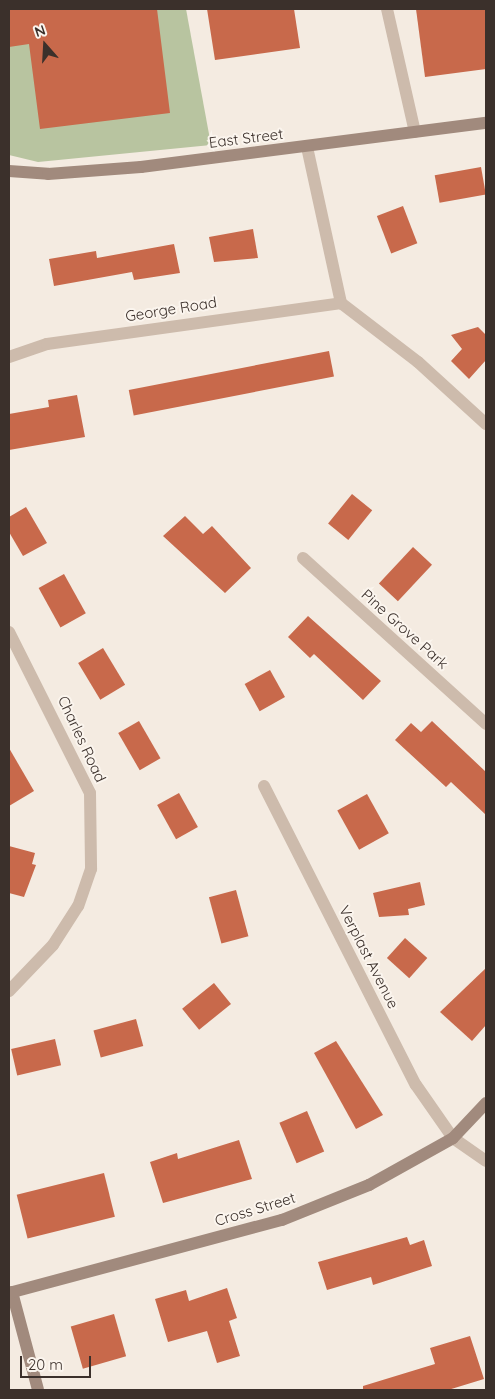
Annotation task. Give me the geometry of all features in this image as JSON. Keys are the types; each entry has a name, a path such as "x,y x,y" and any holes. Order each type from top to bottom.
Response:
{"street":[{"path":"387,9 415,132"},
{"name":"East Street","path":"9,171 48,174 132,168 486,123"},
{"path":"307,147 340,304 418,362 486,424"},
{"name":"George Road","path":"9,357 47,344 340,304"},
{"name":"Pine Grove Park","path":"303,558 486,724"},
{"name":"Charles Road","path":"9,632 90,792 91,869 78,906 53,945 9,991"},
{"name":"Verplast Avenue","path":"264,786 416,1085 453,1138"},
{"name":"Cross Street","path":"10,1293 282,1220 369,1185 453,1138 486,1103"},
{"path":"453,1138 486,1161"},
{"path":"10,1293 38,1390"}],"green space":[{"path":"9,9 186,9 211,145 38,162 9,155"}],"building":[{"path":"9,9 157,9 170,113 40,129 29,44 9,47"},
{"path":"207,9 294,9 300,48 215,60"},
{"path":"416,9 486,9 486,69 425,77"},
{"path":"481,167 486,195 440,203 435,175"},
{"path":"403,206 417,243 391,253 377,216"},
{"path":"253,229 258,258 214,262 209,237"},
{"path":"174,244 180,273 134,280 132,272 54,286 49,259 96,251 97,258"},
{"path":"478,327 486,335 486,360 469,379 451,361 462,349 451,335"},
{"path":"329,351 334,377 134,415 129,390"},
{"path":"77,395 85,437 9,450 9,414 49,407 48,400"},
{"path":"352,494 372,510 348,540 328,524"},
{"path":"26,507 47,543 23,556 9,532 9,517"},
{"path":"185,516 203,534 212,526 251,568 225,593 163,536"},
{"path":"413,547 432,565 398,601 379,584"},
{"path":"64,574 86,613 60,627 39,588"},
{"path":"308,616 381,681 363,700 314,654 310,658 288,637"},
{"path":"103,648 125,685 100,700 78,663"},
{"path":"270,670 285,697 260,711 245,684"},
{"path":"139,721 160,758 140,770 118,733"},
{"path":"432,721 486,772 486,815 451,782 446,787 395,740 411,723 421,732"},
{"path":"9,748 34,791 9,806"},
{"path":"179,793 198,827 176,839 157,805"},
{"path":"367,794 389,833 359,850 337,810"},
{"path":"9,846 35,853 32,864 36,865 24,897 9,893"},
{"path":"420,882 425,905 408,909 409,915 379,917 373,893"},
{"path":"236,890 248,936 221,944 209,897"},
{"path":"405,938 427,958 409,978 387,958"},
{"path":"486,968 486,1025 472,1041 440,1012"},
{"path":"214,983 231,1004 199,1030 182,1009"},
{"path":"136,1019 143,1046 101,1057 93,1030"},
{"path":"55,1039 61,1065 17,1075 11,1049"},
{"path":"336,1041 383,1115 356,1129 314,1053"},
{"path":"307,1111 324,1152 297,1163 279,1123"},
{"path":"239,1140 252,1179 163,1203 150,1162 177,1153 178,1159"},
{"path":"104,1173 115,1217 28,1238 17,1195"},
{"path":"407,1237 410,1245 424,1240 432,1266 373,1285 371,1277 327,1290 318,1262"},
{"path":"227,1288 237,1318 229,1321 240,1356 217,1363 207,1331 168,1342 155,1299 186,1290 189,1301"},
{"path":"114,1314 126,1356 83,1369 71,1326"},
{"path":"470,1336 484,1379 448,1390 363,1390 363,1386 435,1364 430,1348"}]}
